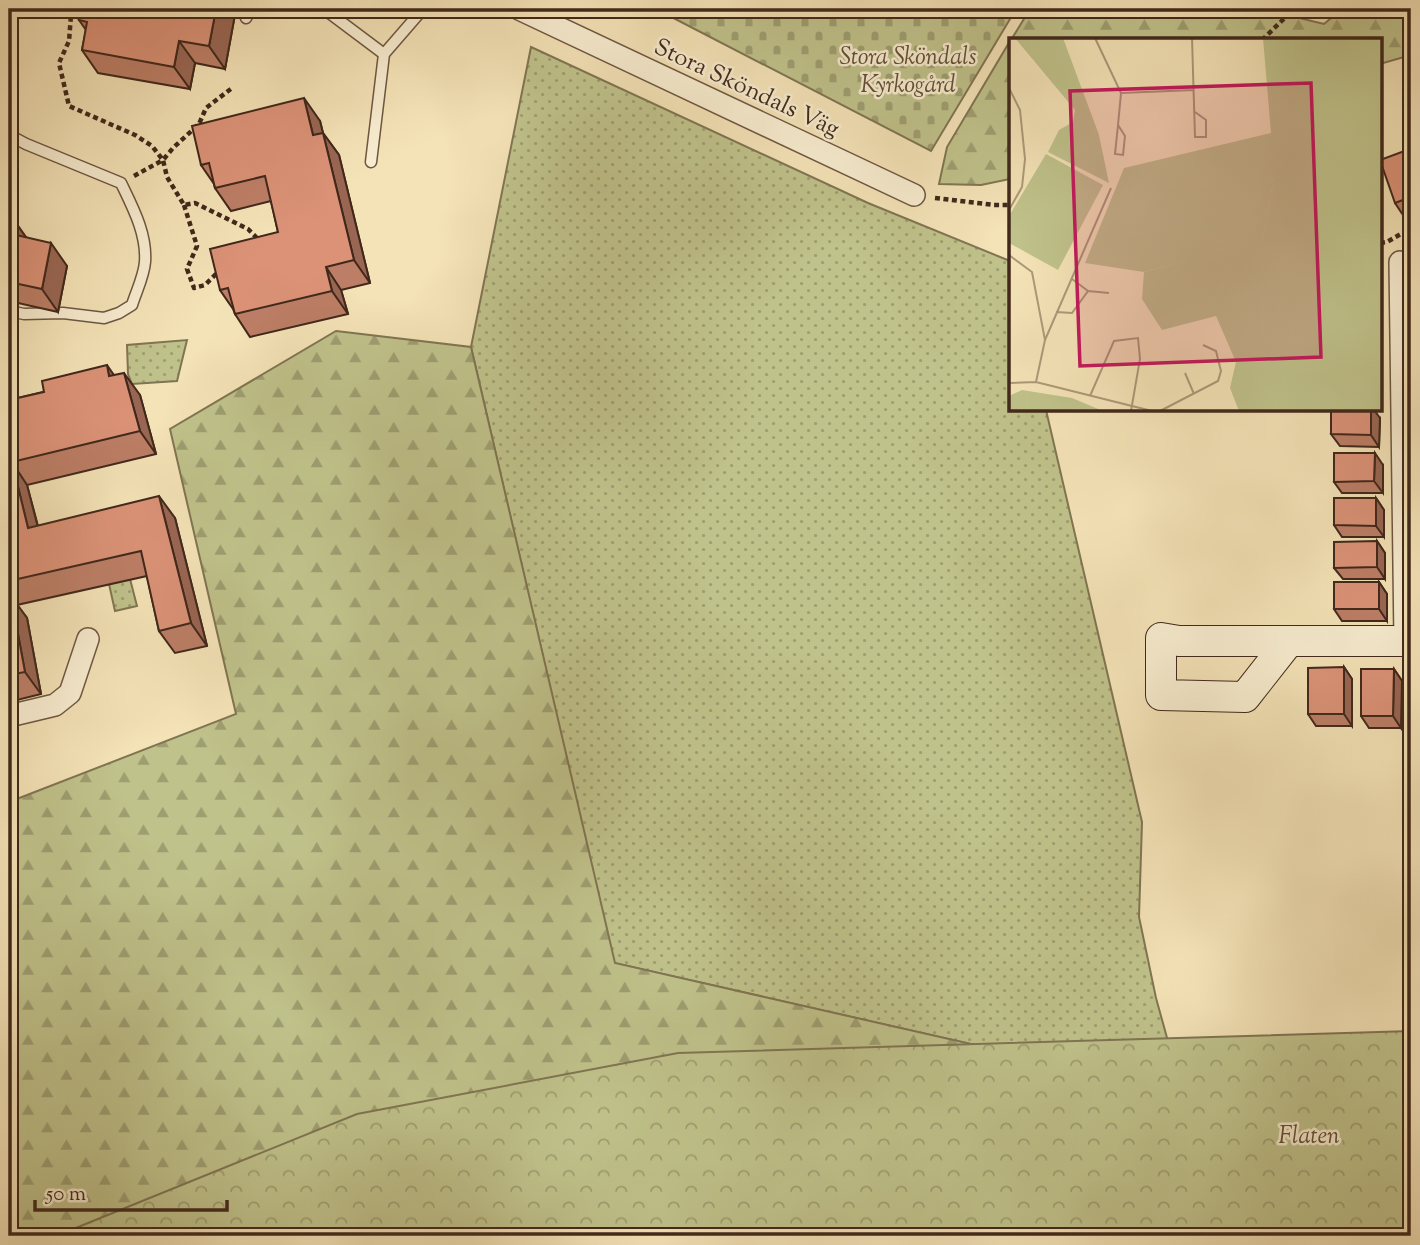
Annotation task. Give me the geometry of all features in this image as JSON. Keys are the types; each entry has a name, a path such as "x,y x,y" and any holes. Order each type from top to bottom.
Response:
{"street":[{"name":"Stora Sköndals Väg","path":"519,9 914,195"},
{"path":"1289,641 1408,641 1397,256"},
{"path":"9,716 55,705 70,693 88,639"}],"lane":[{"path":"324,9 384,54"},
{"path":"371,162 384,54 424,9"},
{"path":"9,135 121,184 135,212 144,241 145,264 132,305 119,313 104,318 9,311"}],"path":[{"path":"74,9 69,41 59,63 69,106 135,135 152,146 163,160 167,177 184,205 197,246 187,269 194,288 205,285 225,264"},
{"path":"1264,38 1294,9"},
{"path":"121,184 163,160 200,124 206,108 232,88"},
{"path":"914,195 1009,205"},
{"path":"184,205 195,203 248,229 256,237 251,243"},
{"path":"1382,243 1411,228"}],"green space":[{"name":"Stora Sköndals Kyrkogård","path":"656,9 1016,9 931,151"},
{"path":"1030,9 1262,9 1324,24 1342,9 1411,9 1411,55 1382,63 1382,38 1012,38"},
{"path":"1009,43 1009,179 981,185 939,184 947,147"},
{"path":"531,47 868,203 1009,261 1009,411 1046,411 1142,822 1139,917 1156,998 1182,1092 614,963 471,347"},
{"path":"336,331 471,347 615,963 1182,1092 1411,1236 9,1236 9,802 236,714 170,429"},
{"path":"187,340 177,381 132,384 128,374 127,345"},
{"path":"130,579 137,606 115,611 109,584"},
{"name":"Flaten","path":"1411,1031 1411,1236 56,1236 357,1114 678,1053"}],"building":[{"path":"81,9 216,9 209,46 179,41 174,67 82,50 87,22 79,20"},
{"path":"304,98 313,135 323,133 354,260 326,267 332,291 235,314 228,288 220,290 210,249 278,232 265,176 215,188 209,163 201,165 192,126"},
{"path":"1407,150 1411,161 1411,197 1395,203 1382,159"},
{"path":"9,224 18,226 16,235 51,243 42,289 9,282"},
{"path":"107,365 109,376 124,373 140,431 12,462 28,528 159,496 191,623 159,631 141,551 9,581 9,400 44,392 42,381"},
{"path":"1331,411 1371,411 1371,435 1331,434"},
{"path":"1334,453 1375,453 1374,481 1334,482"},
{"path":"1334,498 1376,498 1376,526 1334,525"},
{"path":"1377,541 1377,567 1334,568 1334,542"},
{"path":"1334,582 1379,582 1379,609 1334,609"},
{"path":"9,596 25,672 9,675"},
{"path":"1344,667 1344,714 1308,714 1308,668"},
{"path":"1361,669 1394,669 1393,716 1361,716"}]}
